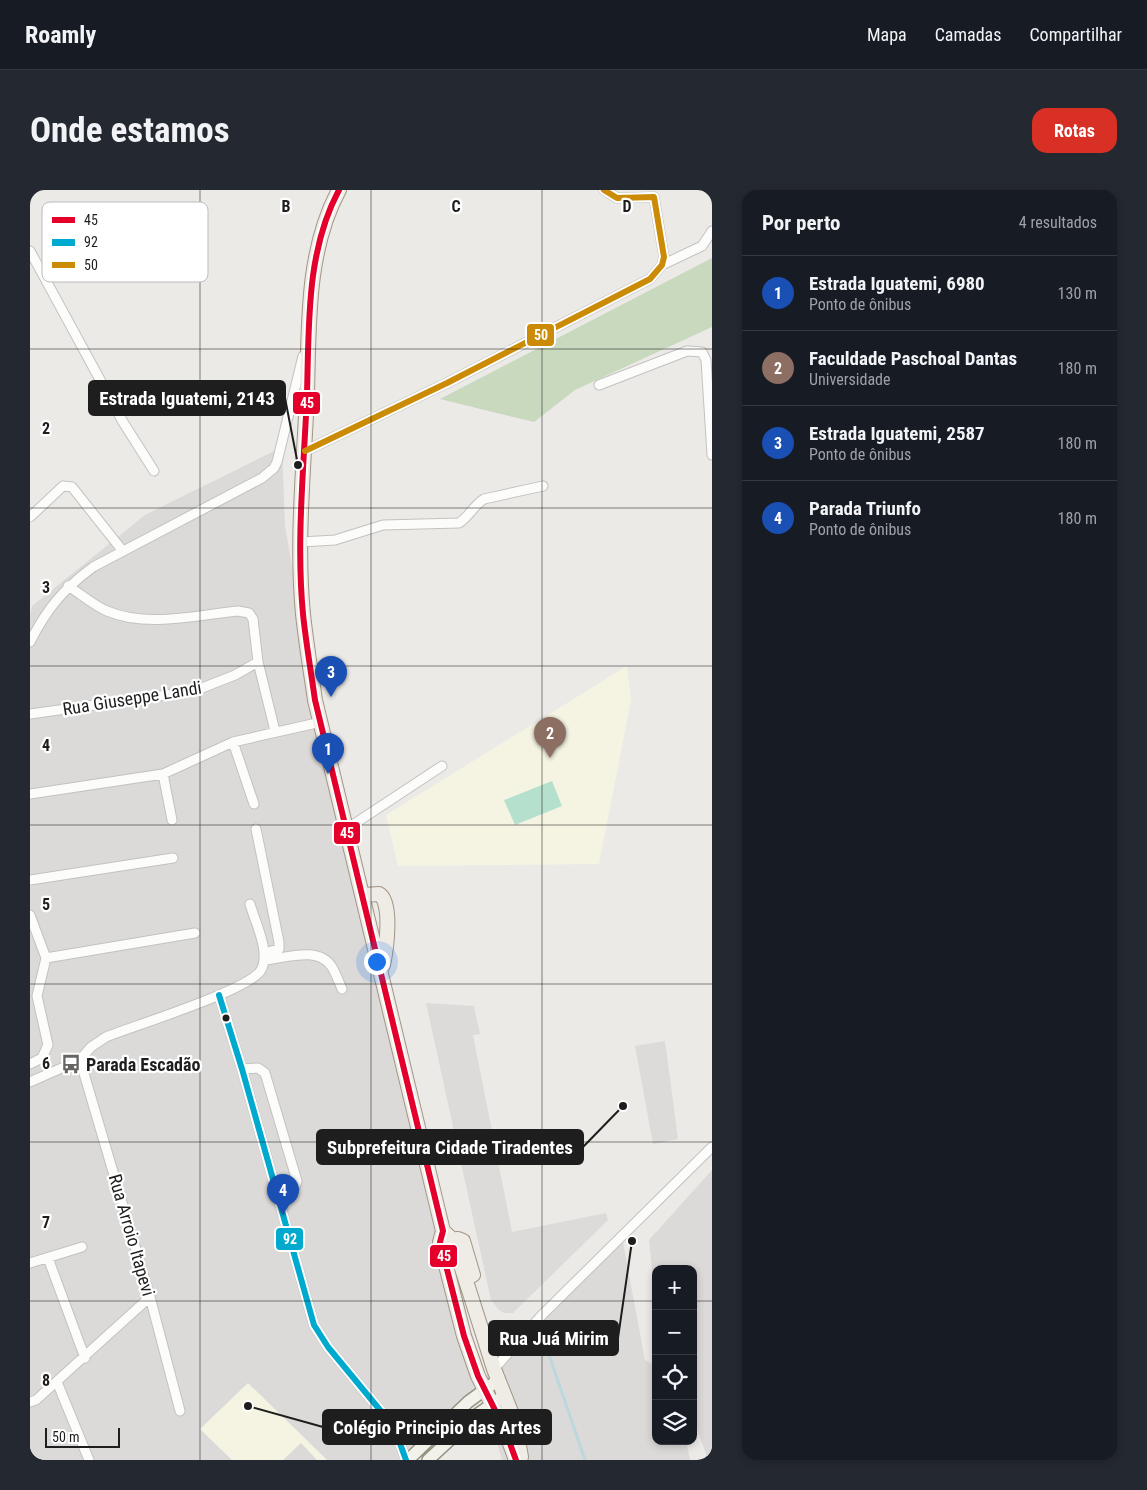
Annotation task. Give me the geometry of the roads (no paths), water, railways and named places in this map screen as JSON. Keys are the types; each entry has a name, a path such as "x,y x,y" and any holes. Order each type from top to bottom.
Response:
{"main road":[{"path":"339,190 318,249 309,334 301,542 303,614 315,698 382,971 445,1238 469,1350 485,1390 505,1430 516,1460"},
{"path":"364,895 379,894 385,900 387,939 382,971"},
{"path":"445,1238 517,1430 521,1460"},
{"path":"469,1350 482,1371 496,1374"},
{"path":"407,1460 456,1413 485,1390 496,1374"},
{"path":"428,1460 462,1428 505,1395"},
{"path":"462,1428 482,1425 505,1430"}],"street":[{"path":"604,190 617,198 654,198 662,237 664,257 662,265"},
{"path":"305,451 447,383 642,284 662,265 702,246 712,231"},
{"path":"30,251 42,273"},
{"path":"47,282 123,422 154,471"},
{"path":"30,642 51,606 68,586 122,550 262,478 274,468 282,447 309,334"},
{"path":"600,385 687,351 702,352 706,360 712,454"},
{"path":"32,511 63,486 72,487 122,550"},
{"path":"301,542 335,540 383,525 459,523 467,518 477,504 484,499 542,486"},
{"path":"68,586 107,611 127,617 155,619 247,611 253,619 258,662 275,731"},
{"name":"Rua Giuseppe Landi","path":"30,714 156,697 202,688 235,675 258,662"},
{"path":"30,794 163,774 233,742 321,722"},
{"path":"233,742 254,804"},
{"path":"348,828 442,766"},
{"path":"163,774 172,820"},
{"path":"256,830 279,942 279,949 264,956"},
{"path":"30,880 173,858"},
{"path":"30,1082 80,1060 90,1047 106,1036 219,995 250,981 261,971 264,956 250,904"},
{"path":"30,915 46,958 37,996 47,1038 47,1050 42,1058 30,1064"},
{"path":"46,958 195,933"},
{"path":"264,956 301,954 318,957 332,967 342,989"},
{"path":"219,995 242,1069 314,1325 328,1347 394,1427 407,1460"},
{"name":"Rua Arroio Itapevi","path":"80,1060 150,1297 180,1411"},
{"path":"242,1069 258,1068 265,1073 297,1181 293,1192 278,1198"},
{"path":"496,1374 542,1315 712,1147"},
{"path":"30,1263 82,1248"},
{"path":"48,1258 85,1358"},
{"path":"30,1402 36,1400 85,1358 150,1297"},
{"path":"57,1382 89,1460"},
{"path":"394,1427 430,1438"}],"waterway":[{"path":"547,1349 585,1460"}],"place":[{"name":"Estrada Iguatemi, 2143","path":"298,465"},
{"name":"Estrada Iguatemi, 2587","path":"331,697"},
{"name":"Faculdade Paschoal Dantas","path":"550,758"},
{"name":"Estrada Iguatemi, 6980","path":"328,774"},
{"name":"Parada Escadão","path":"71,1064"},
{"name":"Subprefeitura Cidade Tiradentes","path":"623,1106"},
{"name":"Parada Triunfo","path":"283,1215"},
{"name":"Rua Juá Mirim","path":"632,1241"},
{"name":"Colégio Principio das Artes","path":"248,1406"}]}
